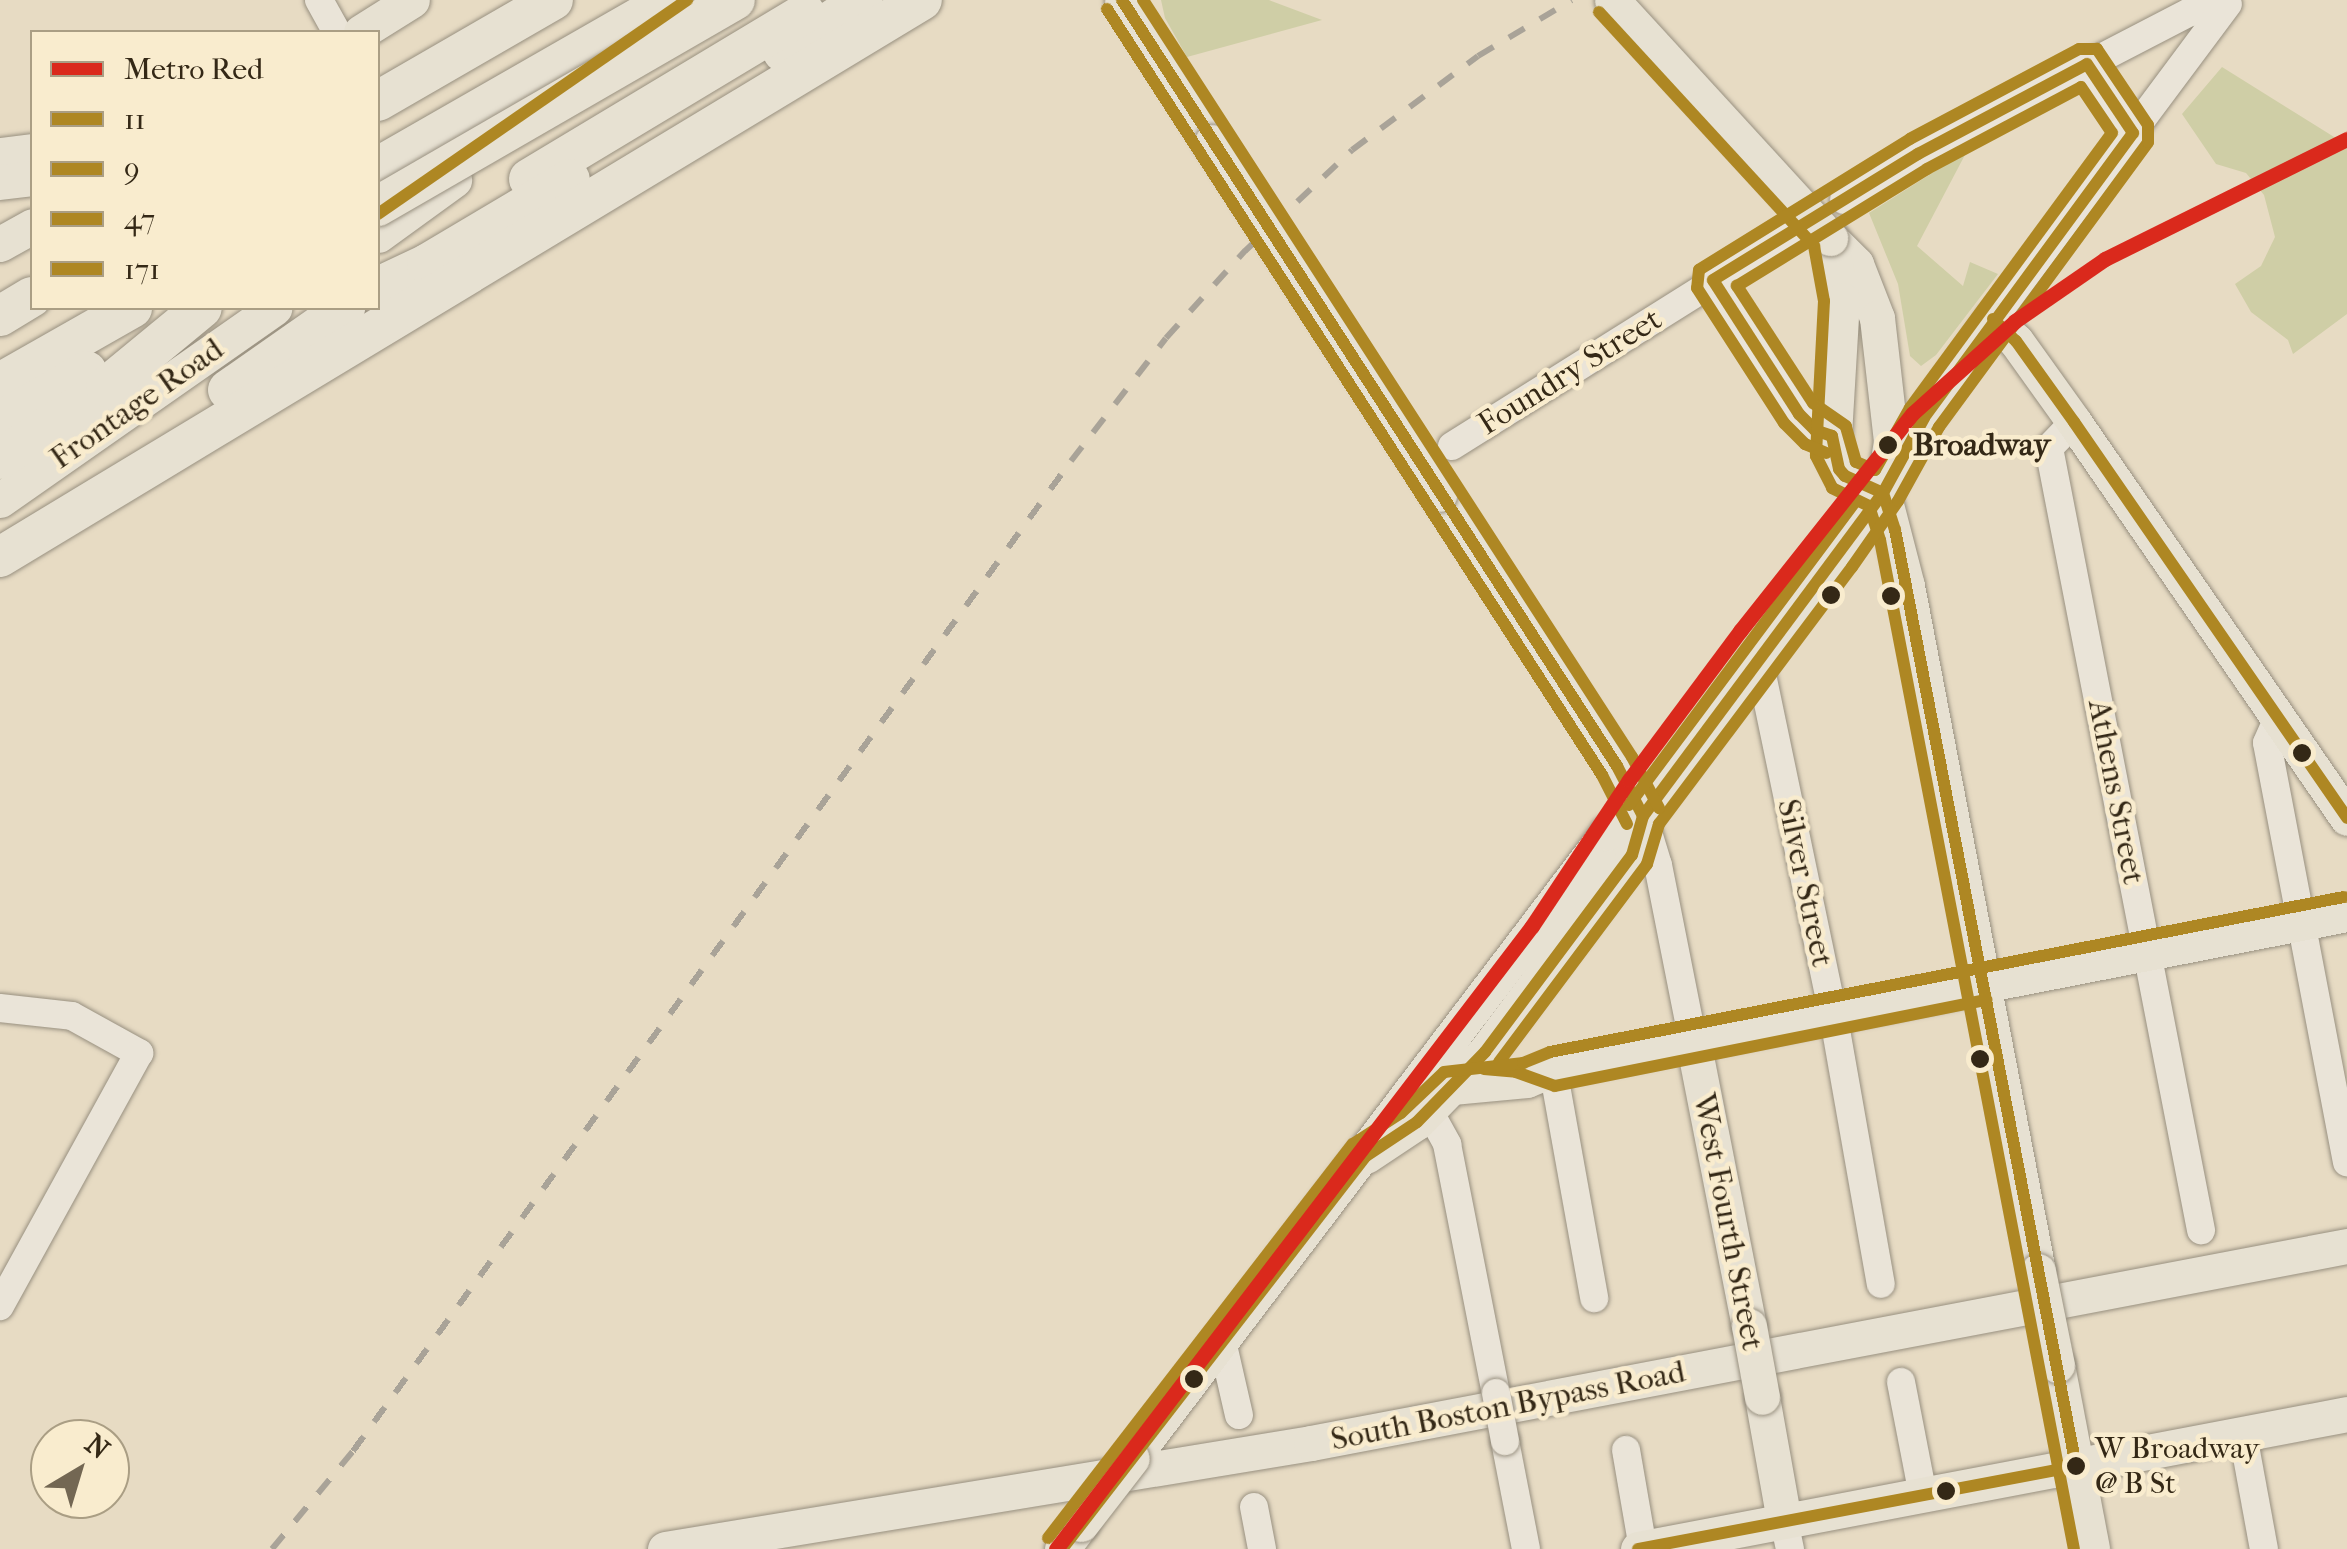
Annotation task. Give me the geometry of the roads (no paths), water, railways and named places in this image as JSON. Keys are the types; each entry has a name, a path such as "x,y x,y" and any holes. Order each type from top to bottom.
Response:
{"highway":[{"path":"380,100 553,0"},
{"path":"380,143 626,0"},
{"path":"380,167 670,0"},
{"path":"380,205 735,0"},
{"path":"380,284 548,166 827,0"},
{"path":"380,284 427,264 863,0"},
{"path":"0,558 922,0"},
{"path":"0,316 30,298"},
{"path":"0,421 130,310"},
{"path":"0,383 85,346 194,310"},
{"path":"102,494 161,438 341,310"},
{"path":"0,360 85,346"},
{"path":"0,459 85,346"}],"main road":[{"path":"364,30 412,0"},
{"path":"380,233 662,34 722,0"},
{"name":"West Fourth Street","path":"1122,0 1617,766 1643,816"},
{"path":"1612,0 1864,278 1878,318 1891,441 1883,493 1897,536 2092,1549"},
{"path":"0,155 30,151"},
{"path":"0,182 30,178"},
{"path":"0,244 30,227"},
{"path":"1830,238 1842,300 1833,453 1845,476 1883,493"},
{"name":"Frontage Road","path":"0,500 271,310"},
{"path":"1485,1052 1632,854 1643,816 1883,493 1915,432 1994,319 2016,342 2074,422 2347,818"},
{"path":"1884,370 1906,380 1946,387"},
{"path":"1072,1537 1366,1156 1436,1088 1607,833 1643,816"},
{"path":"1436,1088 1513,1083 1553,1069 2347,914"},
{"name":"West Fourth Street","path":"1693,1041 1787,1535"},
{"path":"1436,1088 1454,1056 1485,1052 1520,1056 1553,1069"},
{"name":"South Boston Bypass Road","path":"665,1549 1298,1446 2347,1246"},
{"path":"1641,1549 1787,1535 1923,1495 2347,1414"}],"street":[{"path":"320,0 336,30"},
{"path":"1844,200 1918,154 2087,64 2190,12 2227,5"},
{"path":"1994,319 2227,5"},
{"path":"2087,64 2133,133"},
{"name":"Foundry Street","path":"1452,446 1789,234"},
{"path":"1713,280 1798,414 1815,430 1832,436"},
{"name":"Athens Street","path":"2074,422 2050,448 2201,1230"},
{"name":"Silver Street","path":"1759,660 1832,1013 1880,1284"},
{"path":"2278,718 2267,743 2347,1162"},
{"name":"West Fourth Street","path":"1643,816 1658,865 1693,1041"},
{"path":"0,1008 72,1016 140,1053 0,1306"},
{"path":"1553,1069 1594,1298"},
{"path":"1436,1088 1526,1549"},
{"path":"1222,1341 1238,1415"},
{"path":"1901,1382 1923,1495"},
{"path":"2243,1435 2264,1549"},
{"path":"1626,1450 1641,1549"},
{"path":"1254,1507 1262,1549"}],"railway":[{"path":"272,1549 353,1451 1071,461 1166,338 1245,251 1352,150 1478,56 1572,0"}],"metro line":[{"name":"Red","path":"1056,1549 1532,926 1629,780 1740,631 1913,413 2015,321 2105,259 2347,139"}],"place":[{"name":"Broadway","path":"1888,445"},
{"name":"W Broadway @ B St","path":"2076,1466"}]}
